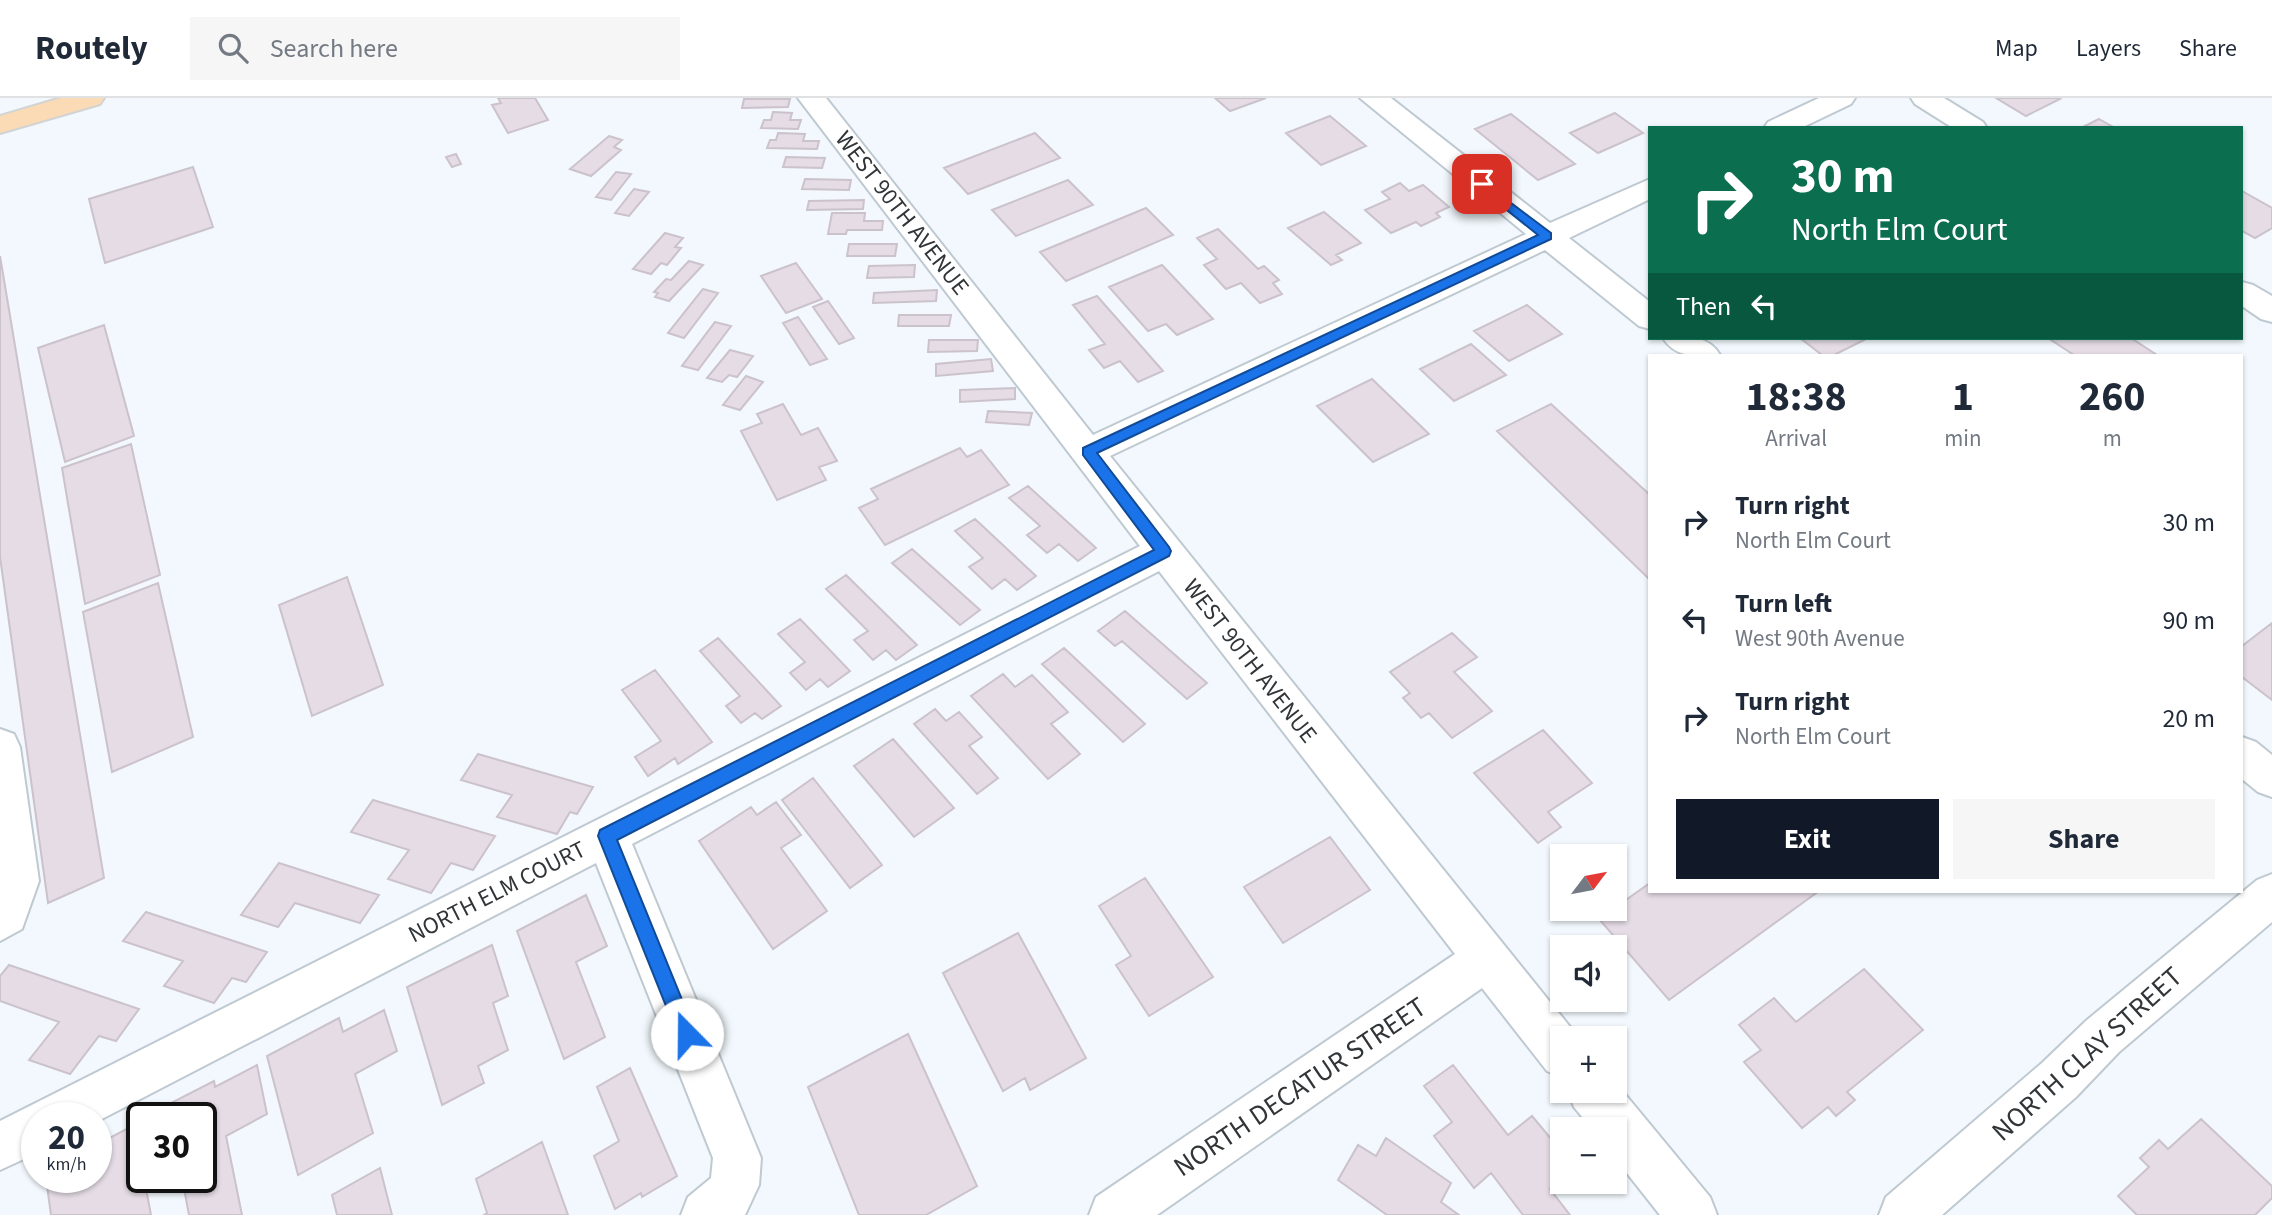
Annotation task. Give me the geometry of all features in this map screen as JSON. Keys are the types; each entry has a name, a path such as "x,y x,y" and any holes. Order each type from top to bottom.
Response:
{"main road":[{"path":"0,125 90,98"}],"street":[{"name":"WEST 90TH AVENUE","path":"812,98 1164,551 1550,1039"},
{"path":"1374,98 1648,316"},
{"path":"1782,126 1841,98"},
{"path":"1925,98 1970,126"},
{"path":"1088,452 1648,189"},
{"path":"2243,293 2272,311"},
{"path":"1682,340 1703,354"},
{"name":"NORTH ELM COURT","path":"86,1102 1164,551"},
{"path":"0,747 17,881 7,914 0,920"},
{"path":"2243,756 2272,779"},
{"path":"607,836 737,1158 737,1180 725,1203 706,1215"},
{"name":"NORTH CLAY STREET","path":"1904,1215 2060,1080 2103,1036 2272,894"},
{"name":"NORTH DECATUR STREET","path":"1114,1215 1486,960"},
{"path":"1602,1103 1692,1215"},
{"path":"0,1146 21,1136"}],"building":[{"path":"498,98 535,98 548,120 508,133 492,105 501,103"},
{"path":"1215,98 1266,98 1230,111"},
{"path":"1996,98 2057,98 2060,99 2026,116"},
{"path":"744,99 790,99 788,107 742,108"},
{"path":"773,112 792,113 790,120 801,120 798,129 761,128 764,120 771,120"},
{"path":"1615,113 1643,133 1598,153 1570,133"},
{"path":"1511,114 1575,164 1538,180 1475,129"},
{"path":"1330,116 1366,146 1321,165 1286,133"},
{"path":"2099,119 2111,126 2085,126"},
{"path":"778,133 805,134 803,141 819,141 817,149 767,148 770,140 776,140"},
{"path":"1035,133 1060,158 968,194 944,168"},
{"path":"609,136 622,140 614,147 621,150 591,176 570,169"},
{"path":"456,154 461,164 452,167 446,157"},
{"path":"786,157 825,158 822,168 783,167"},
{"path":"193,167 213,227 105,263 89,199"},
{"path":"616,172 631,174 611,200 596,197"},
{"path":"805,179 851,180 849,190 802,189"},
{"path":"1068,180 1093,205 1016,236 992,210"},
{"path":"1400,183 1409,191 1423,185 1449,207 1436,213 1440,217 1421,226 1416,222 1391,233 1365,210 1390,199 1382,192"},
{"path":"634,189 649,192 629,216 615,213"},
{"path":"2243,192 2272,208 2272,228 2255,238 2243,232"},
{"path":"864,200 863,209 807,210 809,201"},
{"path":"1146,208 1173,235 1066,281 1040,252"},
{"path":"1324,212 1361,243 1336,255 1342,260 1331,265 1288,228"},
{"path":"832,213 865,213 864,221 883,221 882,230 847,230 846,234 828,234"},
{"path":"1218,229 1258,269 1264,266 1279,280 1273,283 1282,294 1260,303 1241,283 1226,289 1204,265 1217,259 1197,238"},
{"path":"665,233 683,238 675,247 681,248 667,265 661,263 651,274 633,269"},
{"path":"849,244 897,244 895,256 847,256"},
{"path":"0,256 104,878 48,903 0,557"},
{"path":"689,261 703,265 669,301 655,297 658,293 654,292 666,279 671,280"},
{"path":"796,263 822,299 786,313 761,276"},
{"path":"915,265 914,277 867,278 869,266"},
{"path":"1162,265 1213,319 1177,335 1166,324 1148,331 1109,287"},
{"path":"703,289 718,293 684,338 668,333"},
{"path":"937,290 936,301 873,303 874,293"},
{"path":"1097,296 1163,371 1138,382 1120,361 1104,368 1089,350 1105,344 1073,305"},
{"path":"828,301 854,338 839,344 813,307"},
{"path":"1527,305 1562,334 1509,361 1474,331"},
{"path":"899,315 951,315 949,326 898,326"},
{"path":"798,317 827,359 810,365 783,323"},
{"path":"715,322 731,326 698,370 682,366"},
{"path":"104,325 134,436 65,462 38,348"},
{"path":"929,340 978,340 977,351 928,352"},
{"path":"1803,340 1864,340 1836,354 1821,354"},
{"path":"2051,340 2134,340 2155,354 2072,354"},
{"path":"1471,344 1506,375 1454,401 1420,369"},
{"path":"730,350 753,356 737,377 729,375 722,382 707,378"},
{"path":"991,359 993,371 936,376 936,364"},
{"path":"746,376 763,382 740,410 723,405"},
{"path":"1372,379 1429,434 1373,462 1317,406"},
{"path":"1015,388 1015,399 960,402 960,390"},
{"path":"783,404 801,435 818,428 837,461 819,467 826,480 777,500 741,431 762,423 757,414"},
{"path":"1551,404 1648,493 1648,578 1497,431"},
{"path":"988,411 1032,413 1029,425 986,422"},
{"path":"131,444 160,575 85,604 62,468"},
{"path":"960,448 967,457 981,450 1009,485 885,545 859,508 878,499 871,489"},
{"path":"1028,486 1096,548 1078,561 1059,544 1047,553 1027,535 1040,526 1009,498"},
{"path":"975,519 1036,576 1017,590 1005,579 992,589 969,567 983,558 955,531"},
{"path":"912,549 980,610 960,625 892,563"},
{"path":"846,575 917,645 896,660 886,650 873,660 854,640 868,631 826,589"},
{"path":"347,577 383,685 312,716 279,605"},
{"path":"158,583 193,737 112,772 83,612"},
{"path":"1125,611 1207,683 1187,699 1122,641 1115,646 1098,631"},
{"path":"800,619 850,671 828,687 820,679 806,690 790,673 805,662 778,634"},
{"path":"2272,623 2272,700 2243,678 2243,645"},
{"path":"1452,633 1477,657 1454,672 1492,711 1452,738 1429,713 1421,718 1403,698 1410,693 1390,672"},
{"path":"718,638 781,706 762,719 755,713 741,723 726,706 740,696 700,651"},
{"path":"1064,648 1145,724 1123,742 1042,664"},
{"path":"655,670 712,742 678,764 675,758 648,776 635,757 661,741 622,690"},
{"path":"1003,674 1015,687 1032,675 1068,712 1051,724 1080,754 1048,779 971,696"},
{"path":"935,709 946,721 959,712 982,737 969,746 998,778 977,794 914,724"},
{"path":"1543,730 1592,783 1548,812 1561,827 1538,843 1474,773"},
{"path":"893,739 954,808 914,837 854,766"},
{"path":"478,754 593,787 577,814 570,812 557,834 497,817 512,795 461,780"},
{"path":"813,778 882,865 850,888 782,800"},
{"path":"373,800 495,836 473,870 451,863 431,893 388,879 409,850 351,832"},
{"path":"776,802 801,835 781,848 827,911 773,949 699,841 751,807 757,815"},
{"path":"1330,837 1370,890 1283,943 1244,887"},
{"path":"279,863 379,895 360,923 295,903 278,927 241,915"},
{"path":"1145,878 1213,977 1149,1016 1116,965 1131,956 1099,906"},
{"path":"1648,884 1648,893 1816,893 1669,1000 1627,951 1627,935 1613,935 1601,921 1627,921 1628,899"},
{"path":"586,895 607,946 576,962 605,1037 564,1059 517,931"},
{"path":"146,912 267,952 246,982 232,978 214,1003 164,986 183,961 123,941"},
{"path":"1018,933 1086,1058 1030,1090 1025,1078 1003,1091 943,973"},
{"path":"492,945 508,996 493,1003 508,1050 478,1066 484,1083 442,1105 407,987"},
{"path":"9,965 139,1009 116,1041 99,1036 70,1074 29,1060 59,1022 0,1001 0,976"},
{"path":"1864,969 1923,1030 1847,1092 1855,1100 1836,1116 1828,1107 1802,1128 1744,1062 1761,1050 1739,1025 1774,998 1796,1022"},
{"path":"384,1010 397,1051 355,1074 373,1133 298,1175 267,1056 339,1018 343,1032"},
{"path":"908,1034 977,1186 926,1215 859,1215 808,1087"},
{"path":"257,1065 267,1114 226,1136 242,1215 189,1215 185,1193 217,1193 217,1102 173,1102 214,1081 215,1087"},
{"path":"1453,1065 1508,1135 1532,1116 1550,1137 1550,1194 1554,1194 1570,1215 1523,1215 1491,1173 1474,1188 1434,1136 1452,1122 1424,1086"},
{"path":"630,1068 677,1176 615,1209 594,1156 619,1141 597,1087"},
{"path":"2201,1119 2272,1186 2272,1198 2255,1215 2137,1215 2118,1196 2149,1167 2140,1158 2159,1140 2168,1149"},
{"path":"126,1129 126,1193 147,1193 151,1215 51,1215 48,1193 112,1193 112,1137"},
{"path":"1386,1138 1451,1183 1441,1202 1459,1215 1387,1215 1338,1180 1358,1145 1376,1156"},
{"path":"542,1142 568,1215 484,1215 487,1213 476,1179"},
{"path":"380,1168 392,1215 337,1215 332,1195"}],"route":[{"path":"687,1034 607,836 1164,551 1088,452 1547,236 1482,184"}]}
